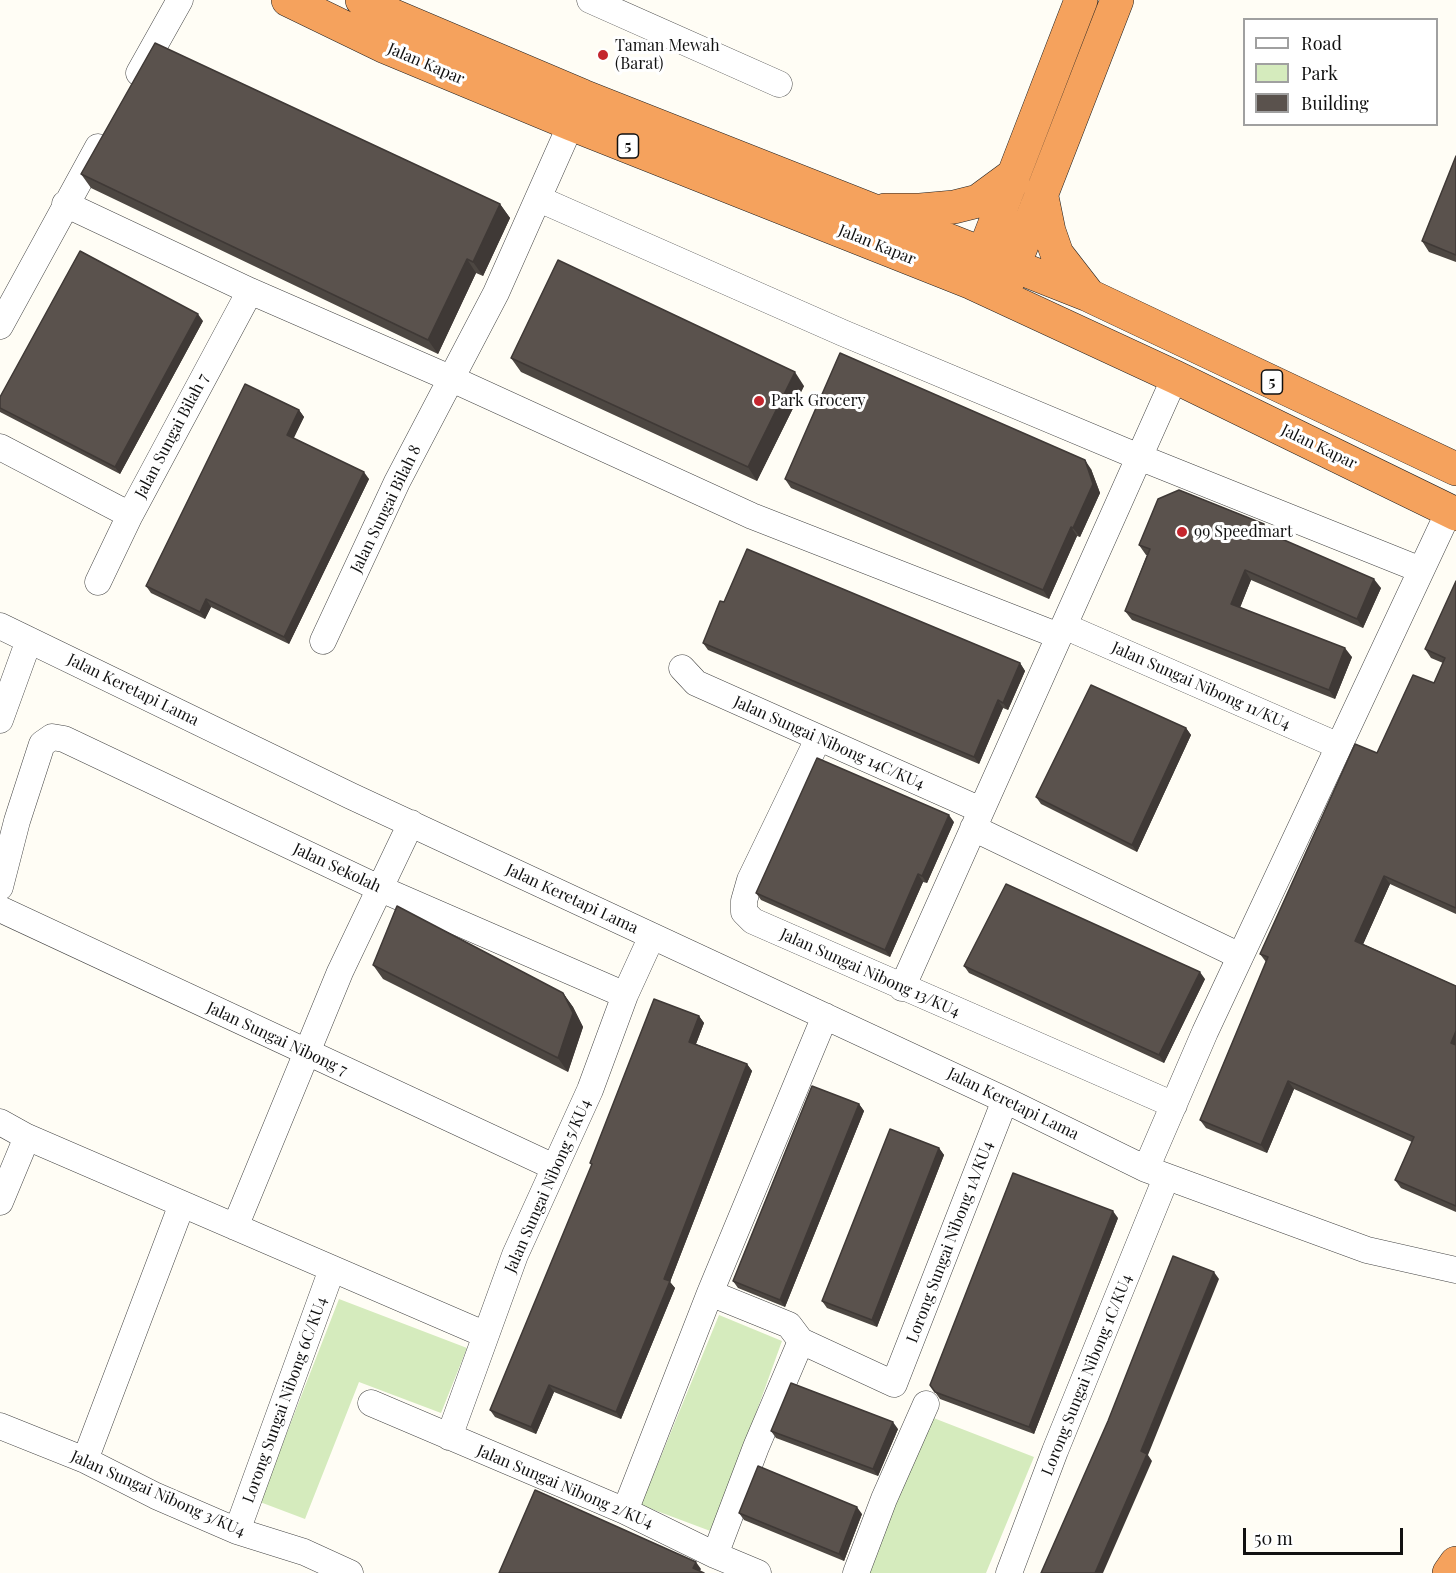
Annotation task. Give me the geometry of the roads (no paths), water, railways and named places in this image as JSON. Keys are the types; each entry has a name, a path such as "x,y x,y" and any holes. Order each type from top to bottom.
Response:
{"highway":[{"name":"Jalan Kapar","path":"288,0 383,46 571,124 977,268 1014,265 1088,295 1456,469"},
{"name":"Jalan Kapar","path":"362,0 398,8 583,96 871,210 977,268 1001,296 1175,377 1453,512"},
{"path":"977,268 1081,0"},
{"path":"1001,296 1117,0"},
{"path":"871,210 954,207 978,201 1012,176"},
{"path":"1041,192 1049,231 1057,254 1088,295"},
{"path":"1449,1573 1456,1563"}],"street":[{"path":"129,92 180,0"},
{"path":"590,0 779,84"},
{"name":"Jalan Sungai Bilah 8","path":"323,641 397,482 496,293 571,124"},
{"path":"0,327 106,131"},
{"path":"539,199 832,328 1139,457 1421,570"},
{"name":"Jalan Sungai Nibong 11/KU4","path":"65,204 250,291 452,379 752,516 1062,631 1339,746"},
{"name":"Jalan Sungai Bilah 7","path":"98,582 130,515 250,291"},
{"path":"902,988 1175,377"},
{"path":"0,447 130,515"},
{"name":"Lorong Sungai Nibong 1C/KU4","path":"1009,1573 1156,1173 1174,1106 1240,956 1421,570 1453,512"},
{"name":"Jalan Keretapi Lama","path":"0,626 411,824 1005,1100 1156,1173 1367,1251 1456,1270"},
{"path":"0,720 29,640"},
{"name":"Jalan Sungai Nibong 14C/KU4","path":"682,668 696,683 818,739 1240,956"},
{"name":"Jalan Sekolah","path":"0,887 17,821 42,744 52,737 64,739 381,889 625,995"},
{"name":"Jalan Sungai Nibong 13/KU4","path":"818,739 750,880 744,901 744,912 753,921 1174,1106"},
{"path":"235,1227 340,972 411,824"},
{"name":"Jalan Sungai Nibong 7","path":"0,909 554,1167"},
{"name":"Jalan Sungai Nibong 5/KU4","path":"449,1437 514,1255 590,1090 625,995 652,936"},
{"path":"625,1511 711,1293 825,1016"},
{"name":"Lorong Sungai Nibong 1A/KU4","path":"801,1341 894,1383 1005,1100"},
{"path":"0,1122 27,1137 486,1335"},
{"path":"0,1202 27,1137"},
{"path":"85,1460 182,1204"},
{"name":"Lorong Sungai Nibong 6C/KU4","path":"237,1531 332,1269"},
{"path":"711,1293 789,1325 801,1341 756,1447 716,1555"},
{"name":"Jalan Sungai Nibong 2/KU4","path":"371,1403 625,1511 758,1573"},
{"path":"856,1573 884,1499 926,1404"},
{"name":"Jalan Sungai Nibong 3/KU4","path":"0,1426 85,1460 156,1496 237,1531 304,1552 350,1573"}],"place":[{"name":"Taman Mewah (Barat)","path":"603,55"},
{"name":"Park Grocery","path":"759,401"},
{"name":"99 Speedmart","path":"1182,532"}]}
